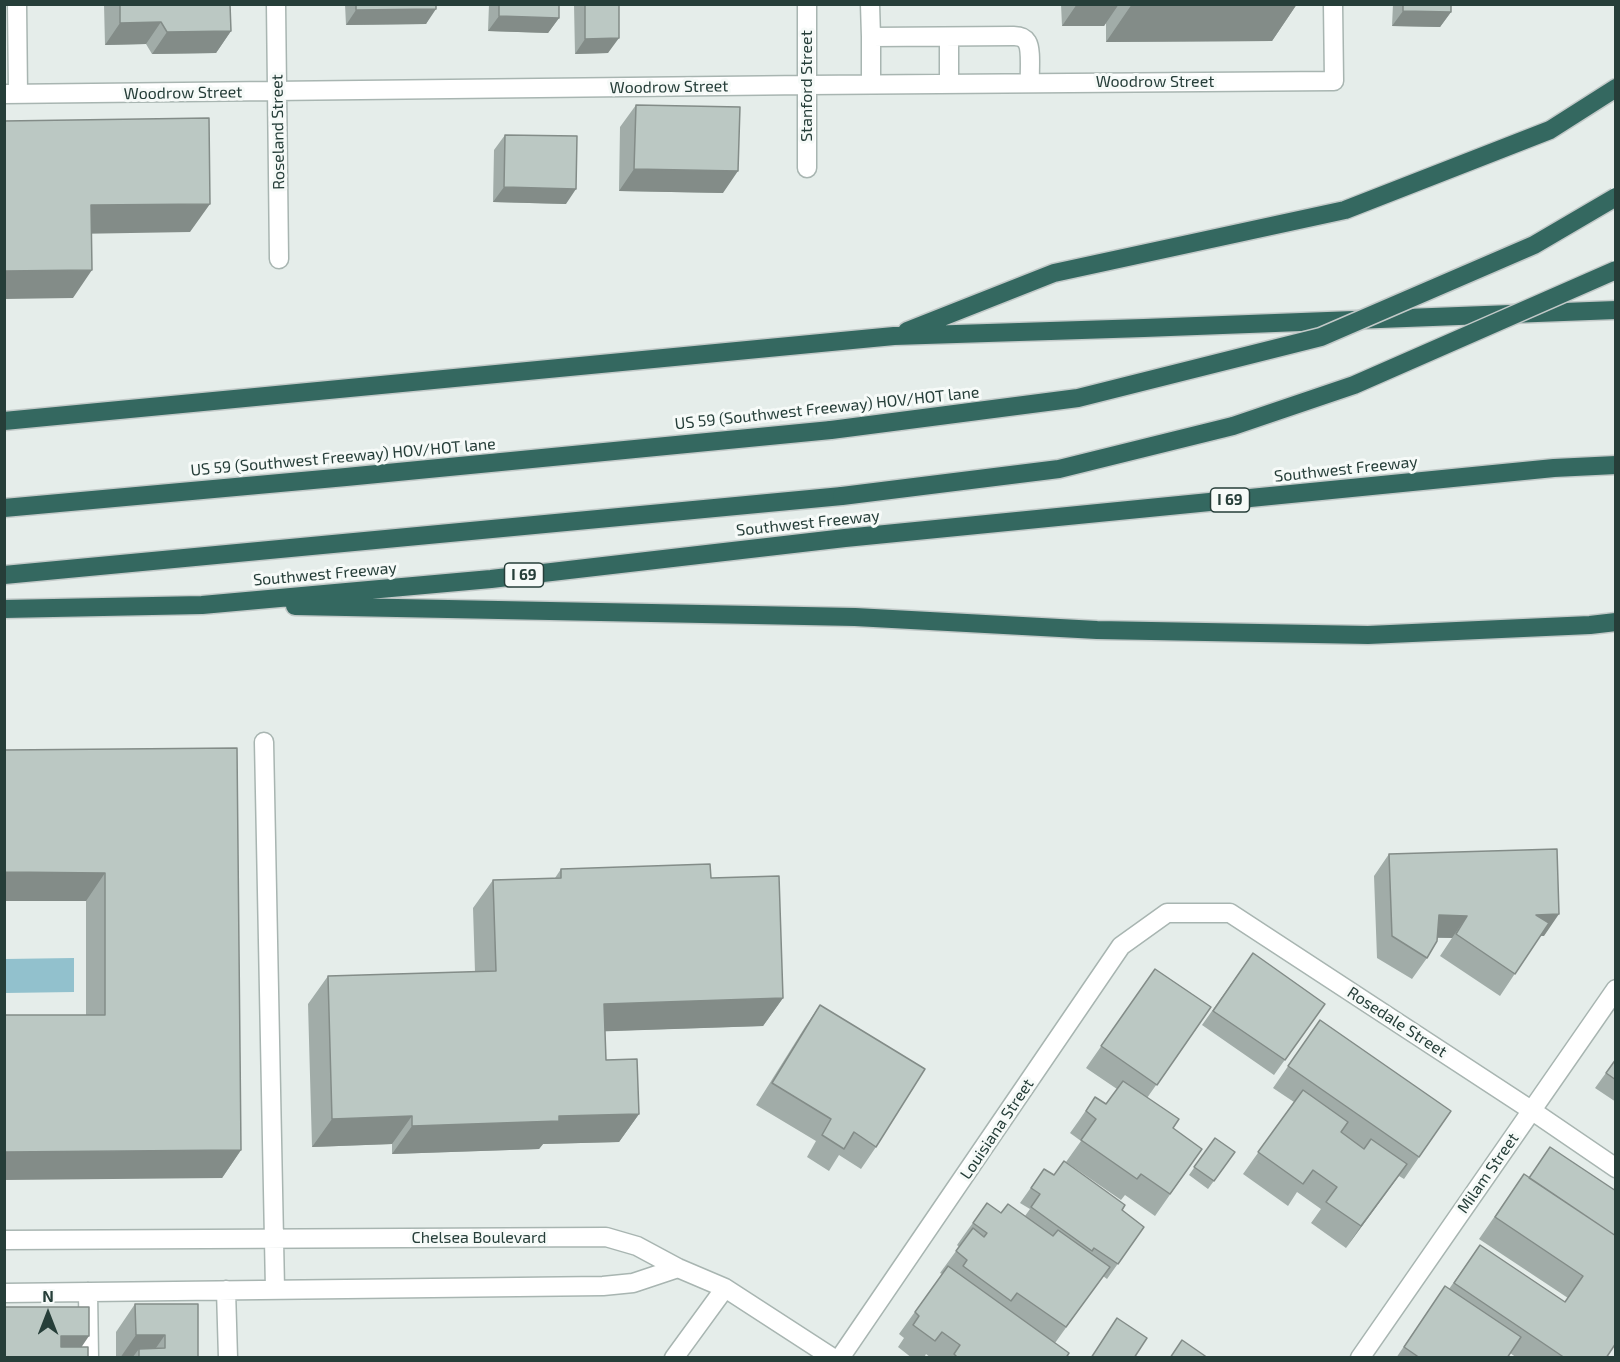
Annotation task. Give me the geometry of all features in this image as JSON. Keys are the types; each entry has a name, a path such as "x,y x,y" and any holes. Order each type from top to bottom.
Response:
{"highway":[{"path":"894,336 1053,273 1345,210 1550,130 1616,88"},
{"name":"US 59 (Southwest Freeway) HOV/HOT lane","path":"4,508 831,430 1078,398 1321,337 1534,245 1616,197"},
{"path":"4,575 842,496 1059,469 1233,426 1354,386 1616,270"},
{"path":"4,421 894,336 1616,310"},
{"name":"Southwest Freeway","path":"4,609 202,605 491,579 845,538 1554,468 1616,465"},
{"path":"202,605 855,617 1097,630 1368,634 1616,622"}],"street":[{"path":"11,94 17,4"},
{"name":"Roseland Street","path":"276,4 279,259"},
{"name":"Stanford Street","path":"807,4 807,168"},
{"path":"870,4 872,84"},
{"name":"Woodrow Street","path":"11,94 1334,81 1333,4"},
{"path":"949,37 949,84"},
{"path":"872,38 1022,37 1028,42 1030,83"},
{"path":"264,742 275,1289"},
{"name":"Rosedale Street","path":"1167,913 1230,913 1616,1168"},
{"name":"Louisiana Street","path":"840,1358 1121,946 1167,913"},
{"name":"Milam Street","path":"1360,1358 1616,989"},
{"name":"Chelsea Boulevard","path":"4,1240 606,1237 637,1246 678,1268 725,1288 833,1358"},
{"path":"4,1293 603,1286 633,1283 678,1268"},
{"path":"674,1358 725,1288"},
{"path":"226,1290 228,1358"},
{"path":"88,1292 89,1358"}],"water":[{"path":"74,958 74,992 5,993 5,959"}],"building":[{"path":"120,4 230,4 231,31 167,32 161,22 120,23"},
{"path":"356,4 436,4 436,9 356,10"},
{"path":"499,4 559,4 559,18 499,16"},
{"path":"585,4 619,4 619,38 585,39"},
{"path":"1403,4 1451,4 1451,12 1403,11"},
{"path":"636,105 740,107 738,171 634,169"},
{"path":"209,118 210,204 91,205 92,270 4,271 4,121"},
{"path":"505,135 577,136 576,189 504,187"},
{"path":"237,748 241,1150 4,1152 4,1015 105,1015 105,873 4,872 4,750"},
{"path":"1557,849 1559,914 1536,915 1549,923 1515,974 1456,934 1467,916 1439,915 1437,941 1427,958 1392,936 1389,854"},
{"path":"710,864 711,878 779,876 783,998 604,1004 606,1060 637,1059 639,1114 559,1116 559,1121 412,1126 412,1116 332,1119 328,976 496,971 493,880 561,878 561,869"},
{"path":"1253,953 1325,1004 1285,1060 1213,1011"},
{"path":"1155,969 1211,1007 1157,1085 1101,1046"},
{"path":"820,1005 925,1069 876,1147 854,1132 844,1149 822,1135 831,1119 772,1083"},
{"path":"1320,1020 1451,1111 1419,1157 1288,1066"},
{"path":"1616,1059 1616,1080 1606,1073"},
{"path":"1123,1081 1179,1119 1173,1128 1202,1149 1170,1194 1141,1174 1137,1179 1081,1140 1096,1119 1086,1111 1095,1097 1106,1104"},
{"path":"1303,1090 1348,1122 1341,1132 1364,1149 1371,1139 1407,1164 1361,1226 1326,1202 1337,1187 1313,1170 1303,1184 1258,1152"},
{"path":"1215,1138 1235,1152 1214,1181 1194,1167"},
{"path":"1550,1147 1616,1191 1616,1236 1529,1178"},
{"path":"1064,1161 1125,1205 1122,1210 1144,1227 1118,1264 1094,1248 1092,1251 1031,1207 1040,1194 1031,1188 1044,1169 1054,1175"},
{"path":"1524,1174 1616,1236 1616,1343 1606,1358 1565,1358 1454,1283 1480,1245 1565,1302 1583,1276 1495,1217"},
{"path":"987,1203 1001,1213 1008,1204 1053,1236 1058,1230 1110,1267 1066,1327 1017,1293 1011,1301 963,1266 967,1260 956,1251 973,1228 984,1237 987,1233 973,1223"},
{"path":"948,1266 1069,1353 1066,1358 958,1358 954,1354 960,1345 942,1332 935,1341 913,1325 919,1316 915,1312"},
{"path":"1445,1286 1521,1337 1507,1358 1420,1358 1404,1347"},
{"path":"135,1304 198,1304 198,1358 139,1358 139,1349 165,1348 165,1335 136,1335"},
{"path":"4,1307 89,1307 89,1336 61,1336 61,1347 88,1347 88,1358 4,1358"},
{"path":"1117,1318 1147,1338 1134,1358 1091,1358"},
{"path":"1182,1340 1208,1358 1170,1358"}]}
